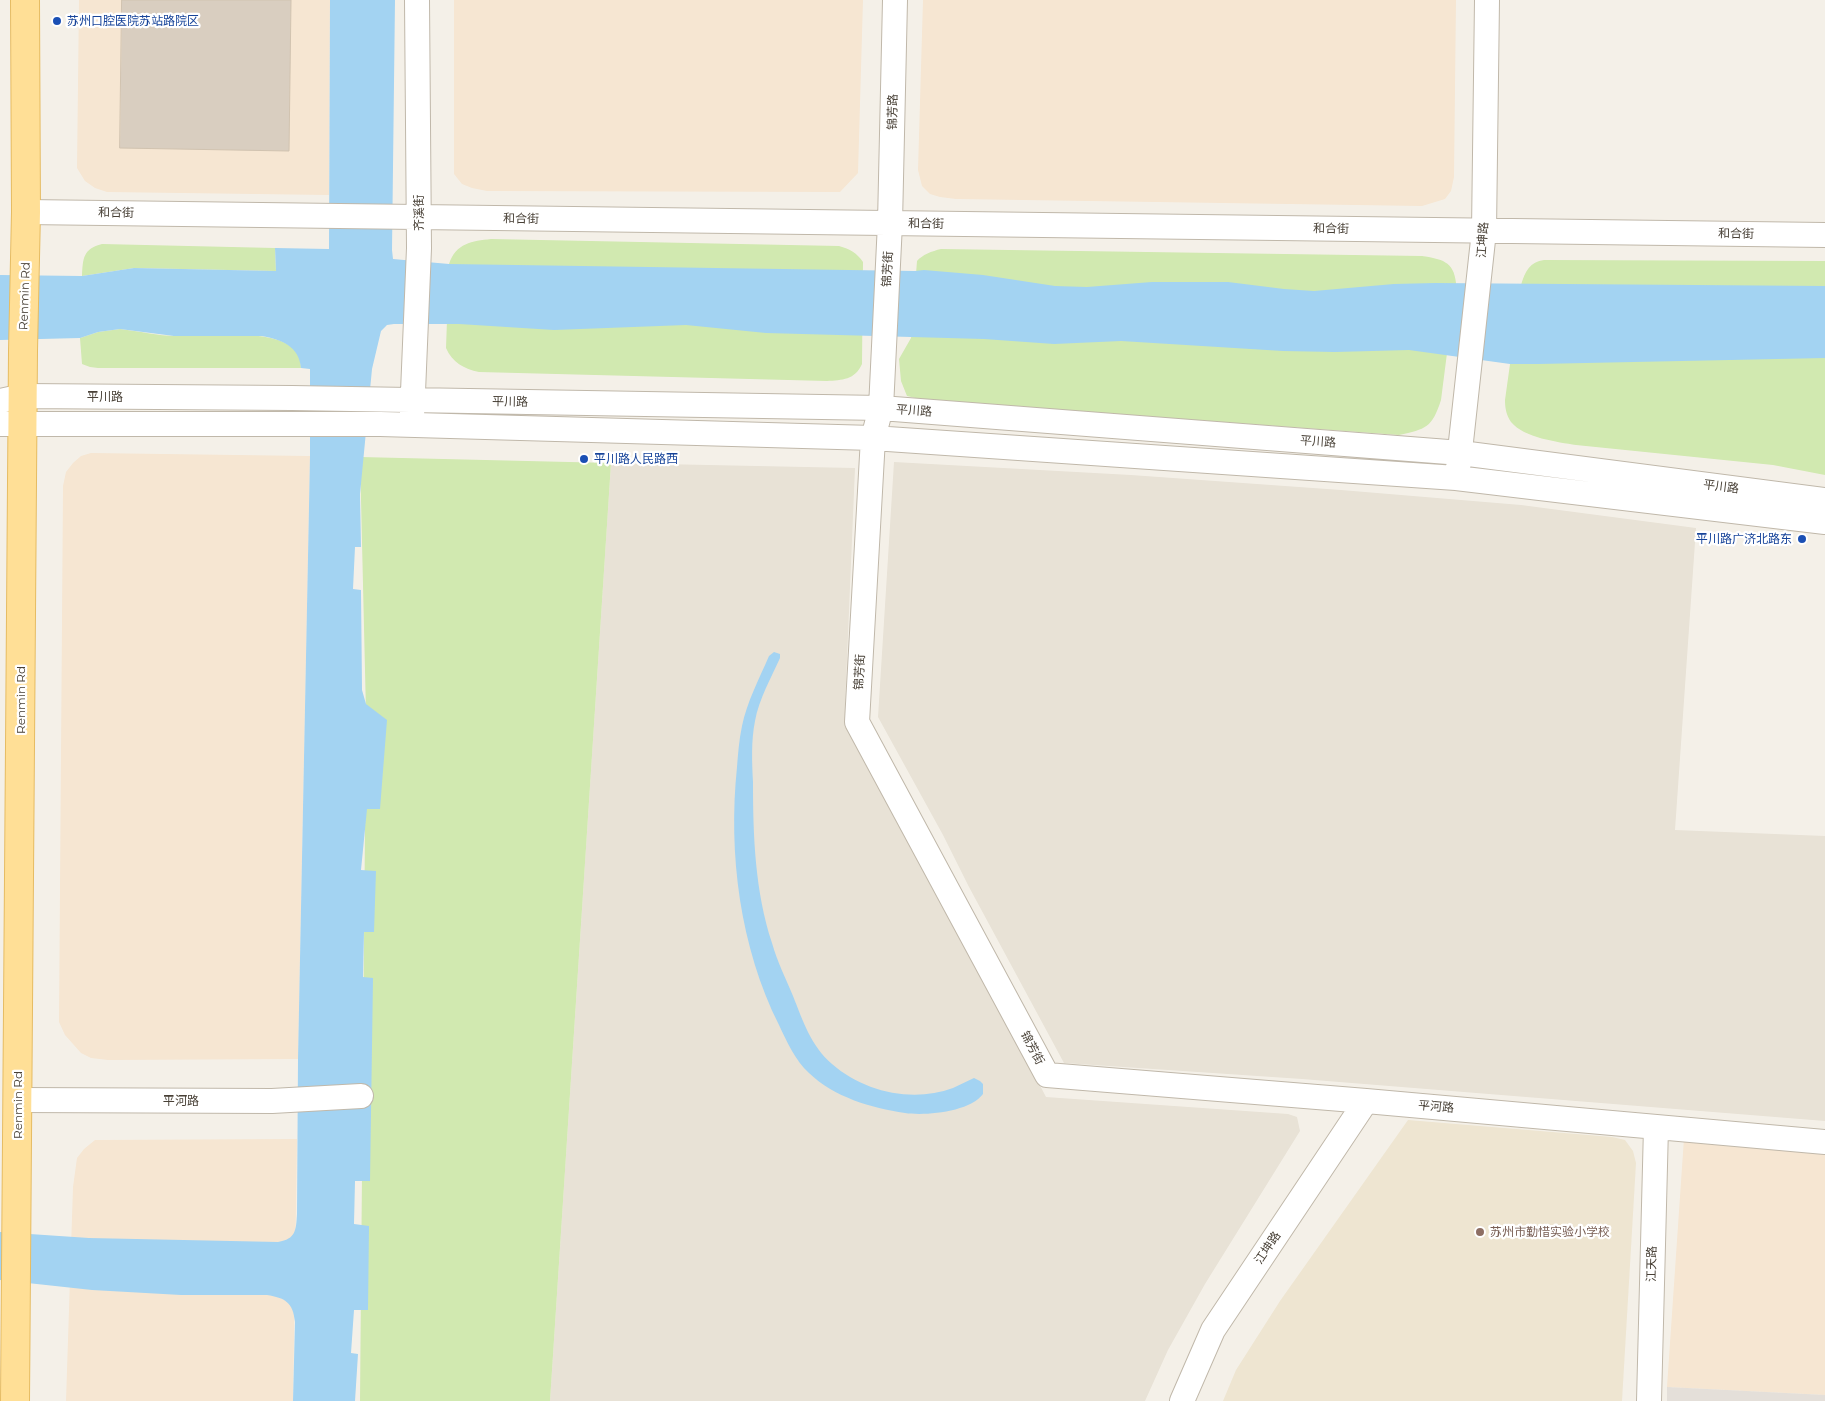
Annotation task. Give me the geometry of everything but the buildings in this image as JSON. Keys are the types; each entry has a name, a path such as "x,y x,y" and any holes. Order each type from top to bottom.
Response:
{"main road":[{"name":"Renmin Rd","path":"15,1401 17,1226 9,1100 11,399 23,352 26,264 26,0"}],"street":[{"name":"齐溪街","path":"411,425 414,400 419,248 410,218 417,0"},
{"name":"锦芳路","path":"890,223 896,0"},
{"name":"江坤路","path":"1456,478 1461,453 1484,231 1487,0"},
{"name":"和合街","path":"26,212 1825,235"},
{"name":"锦芳街","path":"890,223 882,408 873,438 857,722 1047,1075"},
{"name":"平川路","path":"11,399 292,398 882,408 1461,453 1825,500"},
{"name":"平川路","path":"12,424 380,424 873,438 1456,478 1825,522"},
{"name":"平河路","path":"1047,1075 1825,1142"},
{"name":"平河路","path":"9,1100 272,1101 361,1096"},
{"name":"江坤路","path":"1182,1401 1213,1330 1366,1101"},
{"name":"江天路","path":"1649,1401 1656,1127"}],"shaded area":[{"path":"79,0 330,0 329,195 107,192 95,188 85,181 77,168"},
{"path":"454,0 863,0 858,173 840,192 487,191 462,184 454,174"},
{"path":"923,0 1456,0 1454,177 1451,191 1445,199 1422,206 956,199 930,194 922,186 918,170"},
{"path":"91,453 310,456 298,1059 108,1060 91,1058 81,1053 65,1035 59,1022 63,486 66,472 73,463 81,456"},
{"path":"894,462 1131,475 1341,490 1521,505 1696,528 1675,830 1825,836 1825,1121 1302,1079 1064,1063 878,717"},
{"path":"611,463 855,468 845,706 1046,1097 1288,1114 1297,1117 1300,1131 1205,1284 1168,1350 1145,1401 550,1401"},
{"name":"苏州市勤惜实验小学校","path":"1408,1120 1612,1137 1625,1140 1633,1151 1636,1163 1622,1401 1223,1401 1236,1370 1280,1301"},
{"path":"1684,1138 1825,1152 1825,1395 1667,1387"},
{"path":"297,1139 293,1401 66,1401 73,1187 77,1158 84,1149 95,1140"},
{"path":"1667,1387 1825,1395 1825,1401 1667,1401"}],"green space":[{"path":"491,239 843,247 856,254 863,262 862,364 856,373 848,378 827,381 479,372 468,369 455,361 446,348 449,264 460,247 471,242"},
{"path":"102,244 275,248 276,271 134,268 82,276 85,255 91,249"},
{"path":"941,249 1422,256 1435,258 1445,262 1453,270 1456,283 1441,400 1431,422 1427,426 1399,435 924,400 907,396 901,381 899,359 911,338 917,261"},
{"path":"1544,260 1825,261 1825,475 1773,465 1576,445 1533,436 1517,427 1508,417 1505,400 1521,285 1524,275 1529,268 1535,263"},
{"path":"120,329 170,336 237,335 269,338 283,342 293,348 299,357 301,368 98,368 82,364 80,338 98,332"},
{"path":"360,457 611,463 550,1401 360,1401 366,713"}],"water":[{"path":"330,0 395,0 393,259 449,264 924,270 983,275 1055,286 1087,287 1152,282 1228,282 1314,291 1394,284 1435,283 1825,286 1825,358 1510,364 1409,350 1283,351 1121,341 1054,344 984,339 766,333 686,325 554,330 459,324 387,325 381,331 372,369 360,494 361,547 355,547 353,589 361,590 362,690 366,704 387,720 380,809 367,809 361,870 376,871 374,932 364,932 363,977 373,978 370,1181 355,1181 354,1224 369,1226 368,1310 354,1310 351,1353 358,1354 355,1401 293,1401 295,1322 290,1305 287,1302 267,1295 181,1295 92,1290 0,1280 0,1232 89,1238 278,1242 288,1239 294,1233 297,1214 310,369 301,368 297,354 288,345 262,336 174,336 120,329 98,332 80,338 0,340 0,275 82,276 134,268 276,271 275,248 329,249"},
{"path":"774,652 780,654 780,658 759,705 753,736 752,759 756,863 766,923 779,963 804,1024 818,1049 825,1057 845,1074 859,1082 889,1092 922,1095 953,1088 974,1078 983,1084 983,1094 968,1105 958,1109 935,1113 914,1114 879,1108 841,1095 809,1073 795,1057 766,995 746,932 736,866 734,833 739,747 744,717 769,656"}],"place":[{"name":"苏州口腔医院苏站路院区","path":"57,21"},
{"name":"平川路人民路西","path":"584,459"},
{"name":"平川路广济北路东","path":"1802,539"},
{"name":"苏州市勤惜实验小学校","path":"1480,1232"}]}
